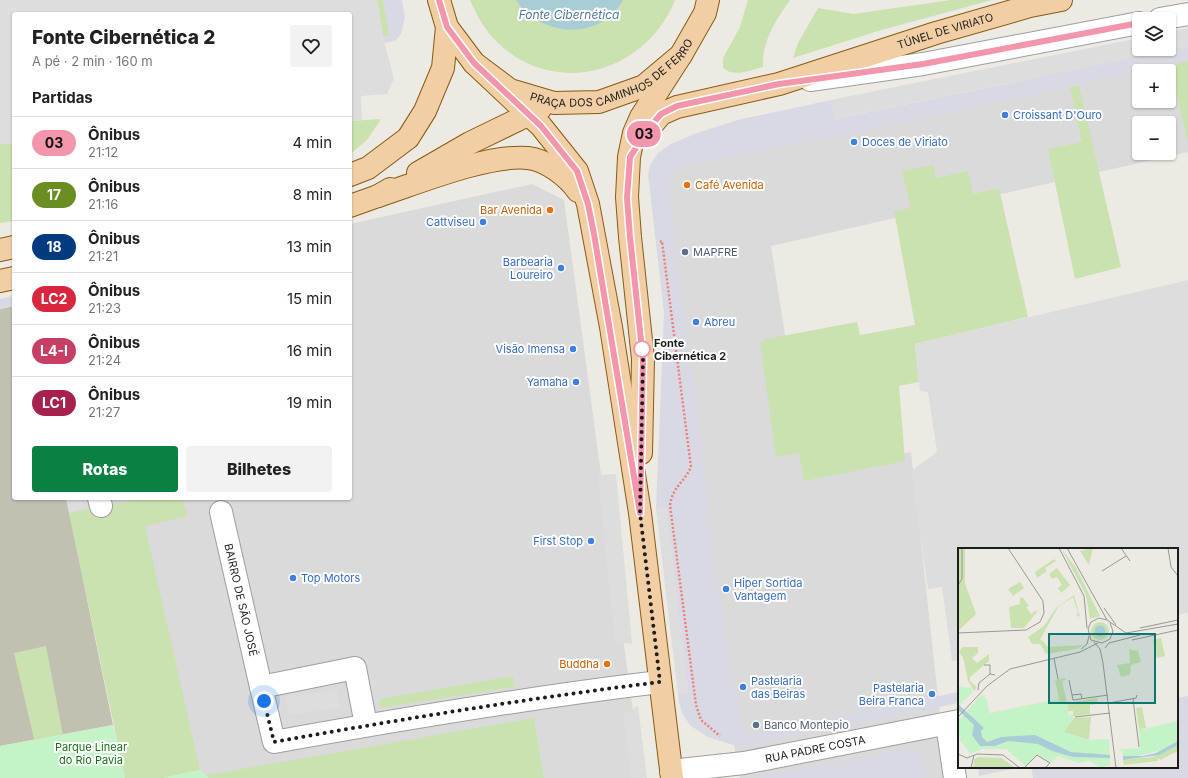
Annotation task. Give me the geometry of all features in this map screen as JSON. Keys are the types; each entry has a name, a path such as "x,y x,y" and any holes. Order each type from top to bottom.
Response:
{"main road":[{"name":"PRAÇA DOS CAMINHOS DE FERRO","path":"439,0 447,27 474,63 510,90 554,103 599,102 652,87"},
{"name":"PRAÇA DOS CAMINHOS DE FERRO","path":"640,513 643,359 627,198 630,157 634,133 652,87 681,55 705,13 708,0"},
{"name":"TÚNEL DE VIRIATO","path":"745,91 779,84 936,32 1030,6 1061,0"},
{"path":"352,174 368,168 408,138 425,111 443,68 447,27"},
{"path":"474,63 541,126 577,171 588,204 611,327 640,513 671,775"},
{"path":"652,87 685,92 745,91"},
{"path":"630,157 649,128 661,114 677,106 745,91"},
{"path":"378,196 470,143 527,114 554,103"},
{"path":"352,205 485,163 504,159 529,158 541,161 573,183 588,204"},
{"path":"0,250 12,247"},
{"path":"0,281 12,278"}],"street":[{"path":"1176,16 1188,14"},
{"path":"779,84 923,64 1132,24"},
{"name":"BAIRRO DE SÃO JOSÉ","path":"221,512 274,742 366,725 613,687 660,682"},
{"path":"261,687 355,668 366,725"},
{"path":"953,722 955,778"},
{"name":"RUA PADRE COSTA","path":"671,775 726,764 744,763 953,722"}],"path":[{"path":"660,242 662,241 691,467 688,475 677,485 670,506 696,705 701,720 720,736 726,764"}],"shaded area":[{"path":"0,0 377,0 383,37 394,79 387,94 361,96 362,120 352,121 352,12 12,12 12,144 0,144"},
{"path":"383,0 402,0 405,17 401,34 396,40 385,43 383,37 389,36"},
{"path":"1188,28 1188,46 1176,48 1176,31"},
{"path":"1132,39 1132,56 1140,56 834,119 831,100"},
{"path":"1188,46 1188,61 1174,64 1132,64 1132,73 879,128 683,166 675,171 671,177 670,185 674,235 699,418 713,550 725,633 745,734 958,692 958,702 954,704 746,746 737,746 708,737 691,726 683,715 679,703 678,694 688,693 666,508 656,509 664,313 648,174 650,165 658,153 671,144 697,133 741,119 831,100 835,119 1140,56 1176,56 1176,48"},
{"path":"1188,54 1188,152 1176,155 1176,116 1132,116 1132,160 1153,160 771,246 806,468 911,452 947,778 740,778 677,442 658,164 1132,66 1132,108 1176,108 1176,64 1140,64"},
{"path":"532,184 564,200 642,778 202,778 200,770 22,500 352,500 352,224"},
{"path":"1188,280 1188,613 1178,615 1178,548 958,548 958,660 952,661 942,587 928,589 911,471 937,452 928,392 920,391 915,344"},
{"path":"12,296 12,306 0,309 0,299"},
{"path":"12,306 12,500 66,500 113,725 0,746 0,309"},
{"path":"616,474 632,644 615,642 598,475"},
{"path":"66,500 82,500 84,509 69,513"},
{"path":"666,508 688,693 678,694 656,509"},
{"path":"337,690 340,708 288,715 285,697"},
{"path":"1188,696 1188,778 1033,778 1031,768 1178,768 1178,698"},
{"path":"638,706 647,778 631,778 623,715"},
{"path":"910,749 918,750 923,754 928,778 751,778"},
{"path":"978,768 1017,768 979,776"}],"green space":[{"path":"377,0 383,0 390,36 383,37"},
{"path":"470,0 675,0 662,25 644,45 622,60 598,70 572,73 546,70 521,60 498,43 489,33"},
{"path":"748,0 790,0 775,23 767,40 763,57 763,67 737,73 727,71 723,68 723,58 740,27"},
{"path":"951,0 992,0 878,31 793,58 798,43 818,8 853,14"},
{"path":"1188,61 1188,143 1176,91 1176,64 1174,64"},
{"path":"1079,86 1121,267 1075,279 1048,149 1082,142 1070,87"},
{"path":"381,119 367,140 352,152 352,121"},
{"path":"0,144 12,144 12,221 0,223"},
{"path":"933,165 936,178 968,171 973,194 999,188 1028,317 915,344 919,382 899,386 905,461 804,481 799,453 776,457 760,342 766,339 857,322 860,335 915,325 894,211 911,208 902,171"},
{"path":"137,500 183,500 188,516 145,526 200,770 163,778 125,778 69,513"},
{"path":"46,646 63,735 34,739 14,653"},
{"path":"513,676 514,687 381,708 380,699"},
{"path":"534,718 544,778 208,778 207,775"},
{"name":"Parque Linear do Rio Pavia","path":"113,725 125,778 0,778 0,746"},
{"path":"200,770 207,775 208,778 163,778"}],"water":[{"name":"Fonte Cibernética","path":"516,0 623,0 613,14 600,23 585,28 570,30 554,27 540,22 527,12"}],"bus line":[{"name":"03","path":"439,0 447,27 474,63 541,126 577,171 588,204 594,234 611,327 640,513 643,359 627,198 630,157 649,128 661,114 677,106 779,84 923,64 1132,24"}],"place":[{"name":"Croissant D'Ouro","path":"1005,115"},
{"name":"Doces de Viriato","path":"854,142"},
{"name":"Café Avenida","path":"687,185"},
{"name":"Bar Avenida","path":"550,210"},
{"name":"Cattviseu","path":"483,222"},
{"name":"MAPFRE","path":"685,252"},
{"name":"Barbearia Loureiro","path":"561,268"},
{"name":"Abreu","path":"696,322"},
{"name":"Visão Imensa","path":"573,349"},
{"name":"Fonte Cibernética 2","path":"642,349"},
{"name":"Yamaha","path":"576,382"},
{"name":"First Stop","path":"591,541"},
{"name":"Top Motors","path":"293,578"},
{"name":"Hiper Sortida Vantagem","path":"726,589"},
{"name":"Buddha","path":"607,664"},
{"name":"Pastelaria das Beiras","path":"743,687"},
{"name":"Pastelaria Beira Franca","path":"932,694"},
{"name":"Banco Montepio","path":"756,725"}],"route":[{"path":"264,701 274,742 366,725 613,687 660,682 640,513 643,359 641,345 642,349"}]}
